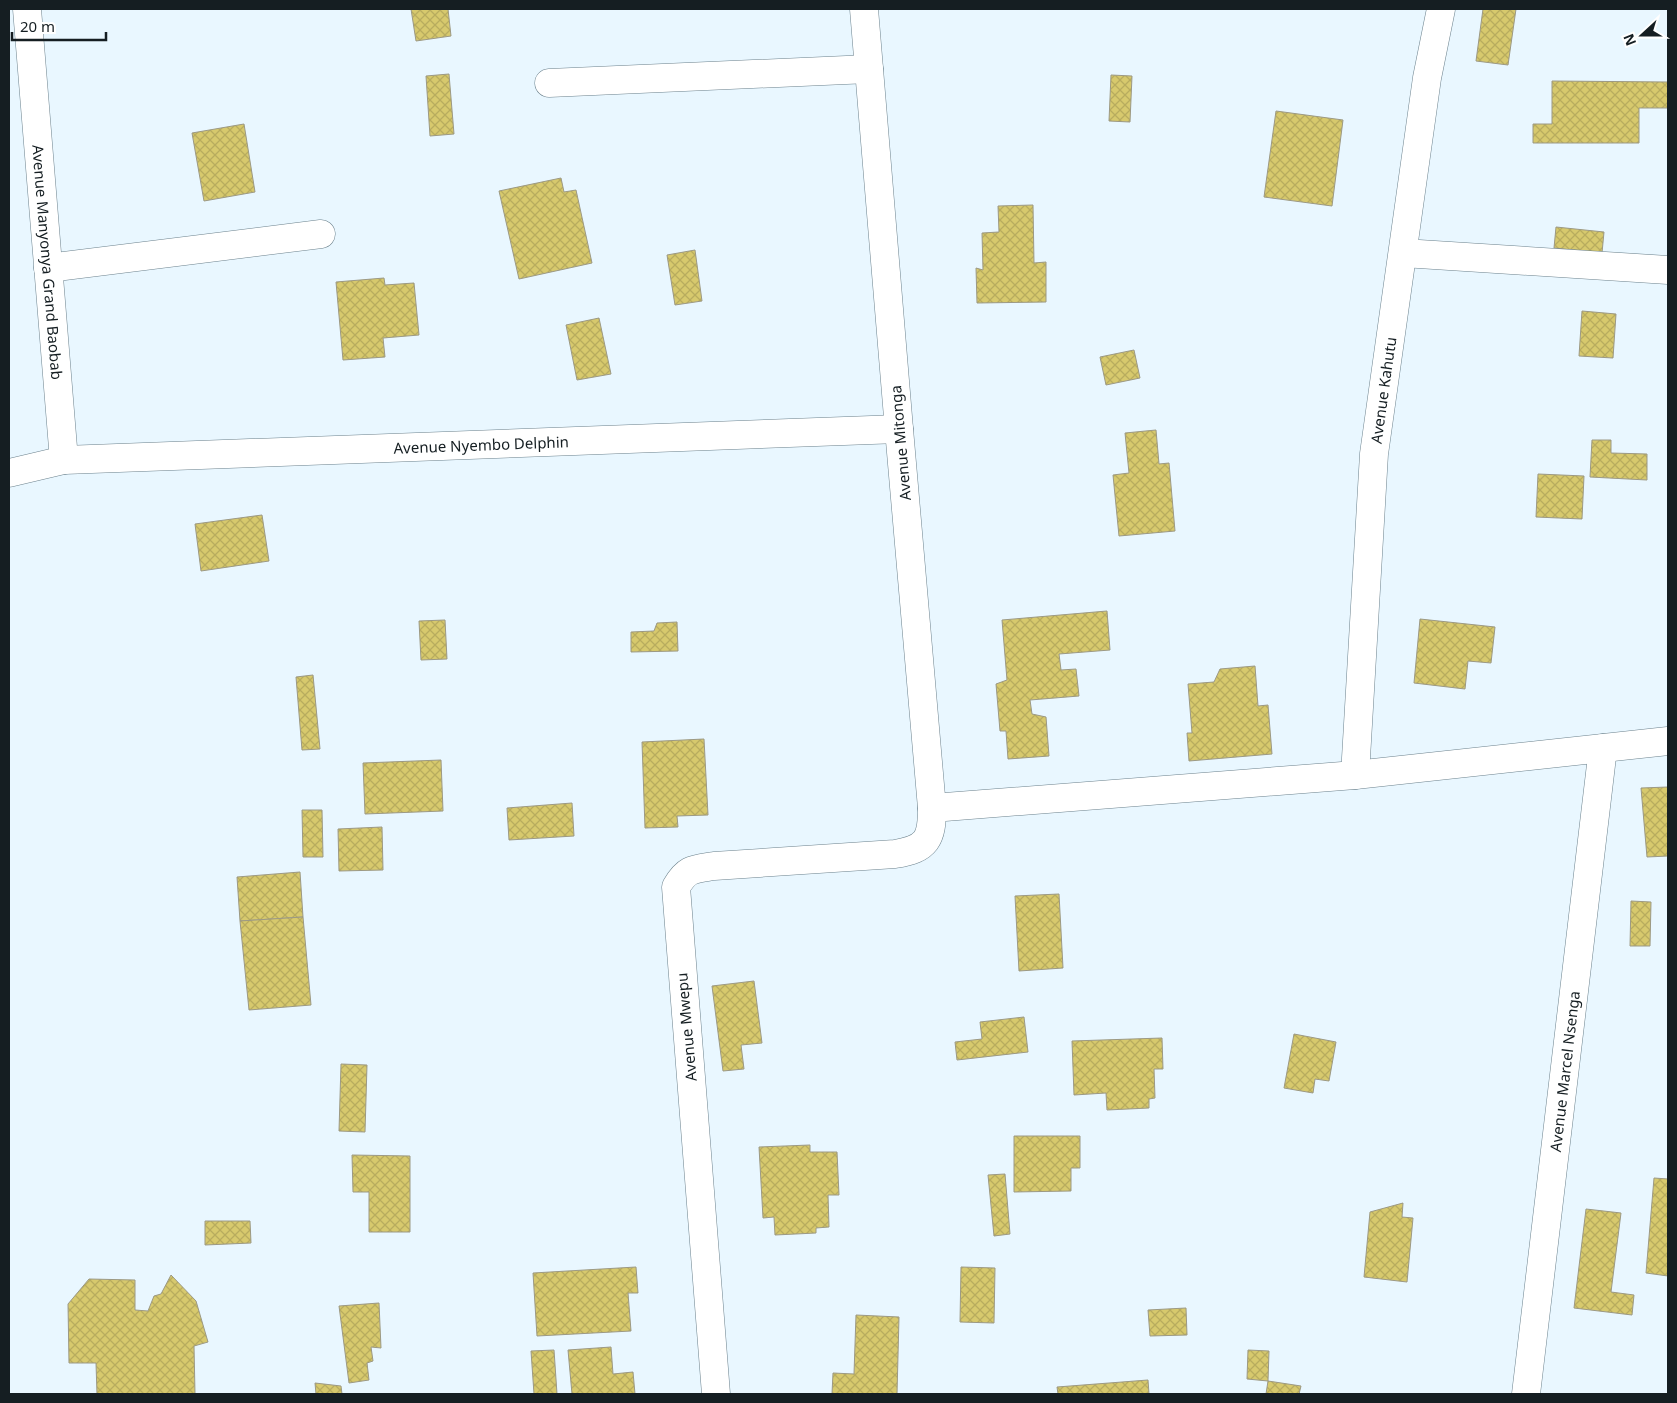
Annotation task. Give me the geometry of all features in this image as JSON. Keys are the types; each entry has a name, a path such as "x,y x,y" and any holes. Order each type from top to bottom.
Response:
{"street":[{"name":"Avenue Manyonya Grand Baobab","path":"27,9 64,460"},
{"name":"Avenue Mitonga","path":"864,9 932,808 932,826 926,842 910,852 895,854"},
{"name":"Avenue Kahutu","path":"1355,775 1374,454 1427,78 1441,9"},
{"path":"549,83 869,69"},
{"path":"48,268 322,234"},
{"path":"1403,253 1668,270"},
{"name":"Avenue Nyembo Delphin","path":"64,460 899,429"},
{"path":"9,473 64,460"},
{"path":"932,808 1355,775 1668,741"},
{"name":"Avenue Marcel Nsenga","path":"1526,1394 1602,748"},
{"name":"Avenue Mwepu","path":"716,1394 676,887 683,874 694,869 714,866 895,854"}],"building":[{"path":"411,9 448,9 451,36 416,41"},
{"path":"1483,9 1516,9 1508,65 1476,61"},
{"path":"449,74 454,134 430,136 426,76"},
{"path":"1111,75 1132,76 1130,122 1109,121"},
{"path":"1552,81 1668,82 1668,108 1639,108 1639,143 1533,143 1533,124 1552,124"},
{"path":"1276,111 1343,120 1332,206 1264,197"},
{"path":"244,124 255,192 204,201 192,133"},
{"path":"561,178 564,192 576,190 592,263 519,279 499,191"},
{"path":"1033,205 1034,263 1046,262 1046,302 977,303 976,268 983,270 982,233 999,232 998,206"},
{"path":"1556,227 1604,232 1602,253 1554,248"},
{"path":"695,250 702,301 675,305 667,255"},
{"path":"384,278 385,285 414,283 419,335 383,338 385,357 343,360 336,282"},
{"path":"1582,311 1616,314 1613,358 1579,356"},
{"path":"599,318 611,374 577,380 566,325"},
{"path":"1134,350 1140,378 1106,385 1100,357"},
{"path":"1156,430 1159,464 1169,463 1175,531 1119,536 1113,475 1129,473 1125,433"},
{"path":"1592,440 1611,440 1611,453 1647,454 1647,480 1590,477"},
{"path":"1538,474 1584,476 1582,519 1536,517"},
{"path":"262,515 269,561 201,571 195,524"},
{"path":"1107,611 1110,650 1059,654 1061,670 1076,669 1079,696 1030,700 1032,714 1046,717 1049,756 1008,759 1006,731 1000,731 996,684 1007,680 1002,620"},
{"path":"1420,619 1495,627 1491,663 1468,661 1465,689 1414,683"},
{"path":"445,620 447,659 421,660 419,621"},
{"path":"677,622 678,651 631,652 631,632 654,631 657,623"},
{"path":"1255,666 1258,706 1268,705 1272,754 1189,761 1187,733 1192,733 1188,684 1214,682 1220,669"},
{"path":"313,675 320,749 302,750 296,677"},
{"path":"704,739 708,815 677,816 678,827 645,828 642,742"},
{"path":"441,760 443,811 365,814 363,763"},
{"path":"1668,787 1668,856 1647,857 1641,788"},
{"path":"572,803 574,836 509,840 507,808"},
{"path":"302,810 322,810 323,857 303,857"},
{"path":"382,827 383,870 339,871 338,829"},
{"path":"300,872 303,917 240,921 237,877"},
{"path":"1059,894 1063,968 1019,971 1015,896"},
{"path":"1631,901 1651,902 1650,946 1630,946"},
{"path":"303,917 311,1005 249,1010 240,921"},
{"path":"754,981 762,1043 741,1045 744,1069 723,1071 712,986"},
{"path":"1024,1017 1028,1052 957,1060 955,1042 982,1039 980,1022"},
{"path":"1294,1034 1336,1042 1329,1081 1315,1079 1313,1093 1284,1088"},
{"path":"1162,1038 1163,1069 1154,1069 1155,1098 1149,1099 1149,1108 1107,1110 1106,1093 1074,1095 1072,1041"},
{"path":"341,1064 367,1065 365,1132 339,1131"},
{"path":"1014,1136 1080,1136 1080,1168 1071,1168 1071,1191 1014,1192"},
{"path":"810,1145 810,1152 837,1152 839,1195 828,1195 829,1227 816,1228 816,1233 775,1235 774,1217 763,1218 759,1147"},
{"path":"352,1155 410,1156 410,1232 369,1232 369,1192 353,1192"},
{"path":"1005,1174 1010,1234 994,1236 988,1175"},
{"path":"1654,1178 1668,1179 1668,1276 1646,1273"},
{"path":"1403,1203 1402,1217 1413,1218 1407,1282 1364,1277 1370,1212"},
{"path":"1586,1209 1621,1213 1611,1292 1634,1295 1632,1315 1574,1308"},
{"path":"205,1221 250,1221 251,1243 205,1245"},
{"path":"636,1267 638,1293 628,1293 631,1331 537,1336 533,1273"},
{"path":"961,1267 995,1268 994,1323 960,1322"},
{"path":"171,1275 196,1301 208,1342 194,1346 195,1394 97,1394 96,1363 69,1363 68,1304 89,1279 135,1280 135,1310 148,1311 154,1296 161,1294"},
{"path":"379,1303 381,1348 371,1347 373,1361 367,1363 369,1380 349,1383 339,1306"},
{"path":"1186,1308 1187,1335 1150,1336 1148,1310"},
{"path":"856,1315 899,1317 897,1394 832,1394 833,1373 854,1374"},
{"path":"611,1347 613,1374 633,1372 635,1394 572,1394 568,1350"},
{"path":"554,1350 557,1394 534,1394 531,1351"},
{"path":"1248,1350 1269,1351 1268,1381 1247,1379"},
{"path":"1148,1380 1149,1394 1058,1394 1057,1387"},
{"path":"1268,1381 1301,1386 1299,1394 1266,1394"},
{"path":"315,1383 341,1386 342,1394 316,1394"}]}
